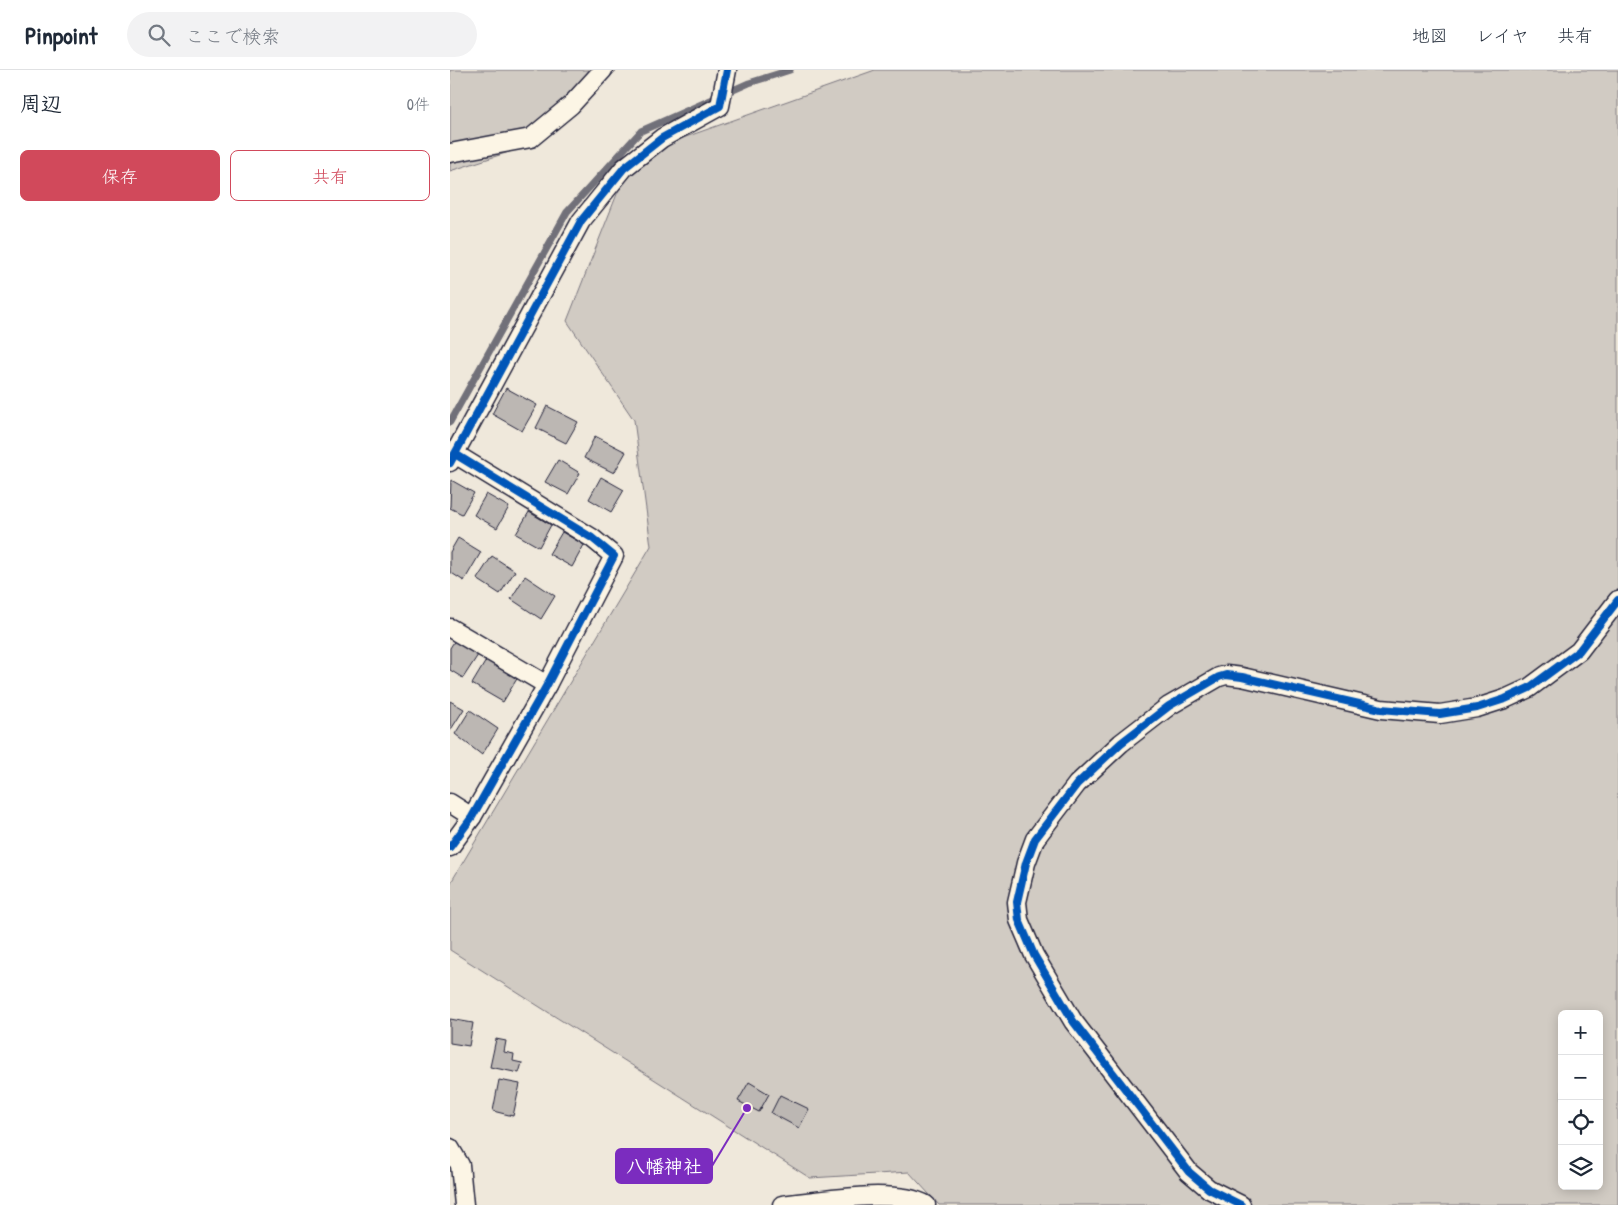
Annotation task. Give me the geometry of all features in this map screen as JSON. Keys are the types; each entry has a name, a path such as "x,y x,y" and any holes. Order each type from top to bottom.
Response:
{"street":[{"path":"450,153 531,138 571,105 603,70"},
{"path":"450,847 472,817 547,685 614,556 592,538 453,458 581,221 624,168 662,138 720,106 726,74"},
{"path":"1241,1205 1210,1189 1189,1172 1073,1021 1034,956 1019,920 1017,902 1026,863 1035,839 1078,784 1121,743 1169,706 1219,677 1226,675 1242,677 1382,709 1440,714 1476,708 1505,699 1529,688 1579,651 1618,600"},
{"path":"450,628 547,685"},
{"path":"450,803 472,817"},
{"path":"450,1148 460,1165 464,1205"},
{"path":"782,1205 874,1195 918,1200 926,1205"}],"shaded area":[{"path":"450,70 617,70 543,141 450,171"},
{"path":"875,70 1618,70 1618,1205 939,1205 909,1172 810,1178 450,950 450,884 651,546 634,420 567,321 632,156"}],"building":[{"path":"506,388 537,405 522,431 492,414"},
{"path":"547,406 578,422 566,443 536,428"},
{"path":"595,436 626,452 614,473 584,458"},
{"path":"558,460 580,473 568,494 545,482"},
{"path":"601,477 624,490 611,512 589,499"},
{"path":"451,480 474,493 462,514 450,508"},
{"path":"486,494 509,507 497,528 474,515"},
{"path":"529,512 551,525 539,547 516,534"},
{"path":"562,532 584,545 572,567 549,554"},
{"path":"458,538 481,552 464,581 450,572 450,552"},
{"path":"492,556 515,571 500,594 477,579"},
{"path":"525,576 555,596 541,619 511,599"},
{"path":"455,640 478,655 463,678 450,670 450,648"},
{"path":"487,659 518,677 503,702 472,684"},
{"path":"450,701 464,709 450,731"},
{"path":"470,710 498,729 482,755 455,734"},
{"path":"450,1019 473,1023 469,1046 450,1043"},
{"path":"496,1039 506,1041 504,1052 514,1054 513,1061 522,1063 519,1073 490,1067"},
{"path":"499,1080 520,1084 513,1116 493,1111"},
{"path":"749,1082 769,1094 759,1112 738,1101"},
{"path":"780,1095 809,1109 799,1128 771,1113"}],"waterway":[{"path":"450,422 567,212 641,131 749,83 790,70"}],"cycle path":[{"path":"450,463 581,221 624,168 662,138 720,106 727,70"},
{"path":"450,847 472,817 547,685 614,556 592,538 455,454"},
{"path":"1241,1205 1209,1189 1189,1172 1073,1021 1034,955 1019,920 1017,902 1026,863 1035,839 1077,784 1121,743 1169,706 1219,677 1226,675 1242,677 1381,709 1440,714 1477,708 1505,699 1529,688 1579,651 1618,600"}],"place":[{"name":"八幡神社","path":"747,1108"}]}
